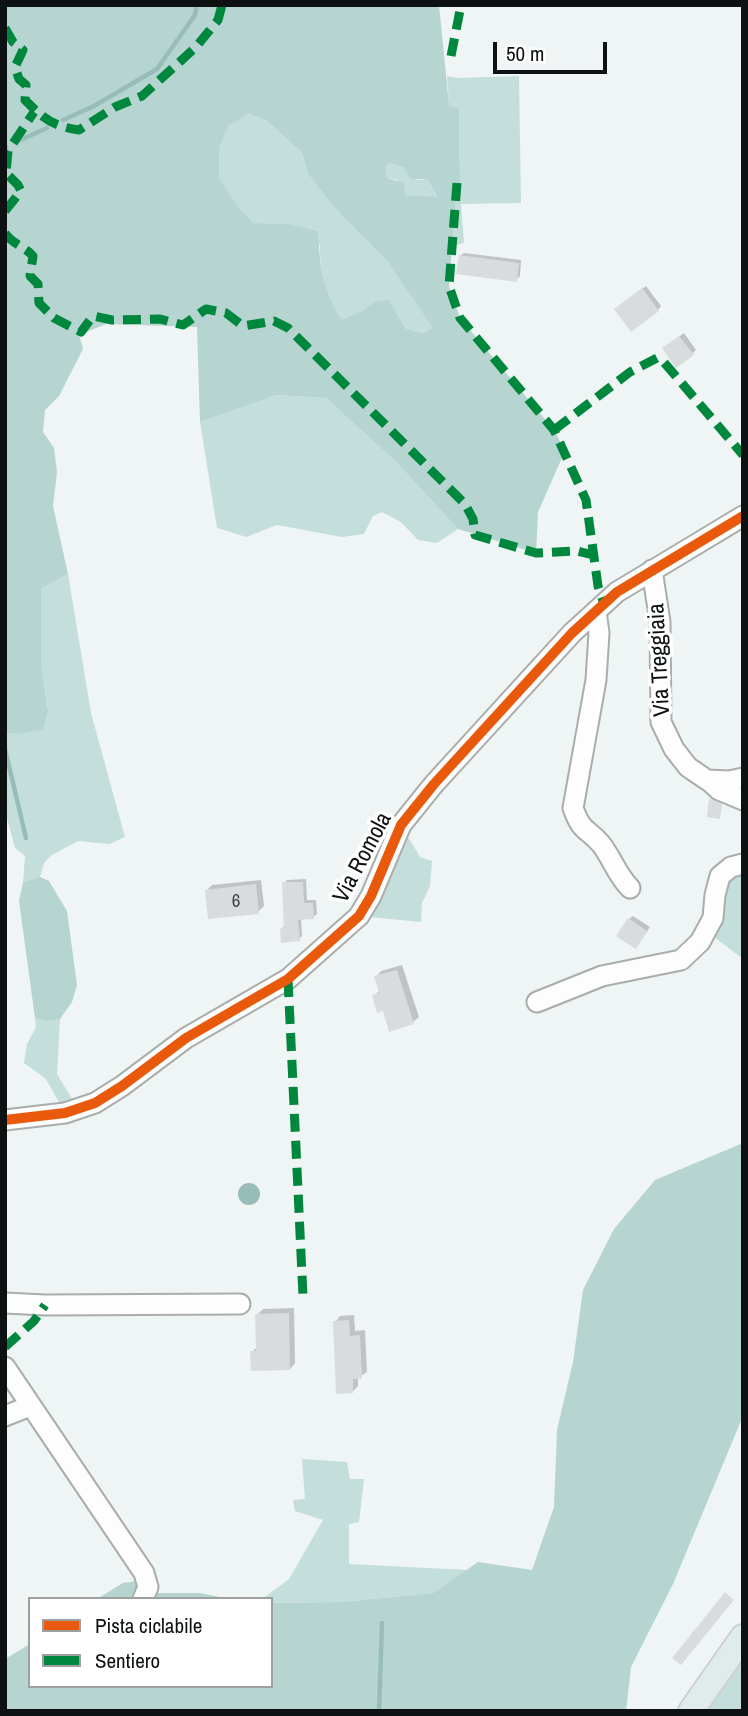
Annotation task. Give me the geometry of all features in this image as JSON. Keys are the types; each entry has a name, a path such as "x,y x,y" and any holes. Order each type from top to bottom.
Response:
{"main road":[{"path":"691,1711 743,1637"}],"street":[{"name":"Via Romola","path":"5,1120 65,1113 95,1103 186,1038 288,979 359,916 401,825 434,784 554,652 617,592 743,516"},
{"name":"Via Treggiaia","path":"652,570 660,622 658,666 661,722 674,749 688,767 719,790 743,800"},
{"path":"596,611 599,633 596,680 573,808 579,825 601,844 620,878 630,888"},
{"path":"707,780 729,781 743,778"},
{"path":"537,1002 602,976 681,960 700,942 713,918 720,876 732,867 743,864"},
{"path":"5,1303 240,1304"},
{"path":"5,1367 144,1573 148,1587 144,1597"},
{"path":"5,1416 30,1406"}],"shaded area":[{"path":"5,5 439,5 449,105 459,108 460,184 457,184 449,286 460,318 554,430 565,451 538,512 536,553 458,529 395,461 326,398 277,395 200,422 197,327 106,324 79,335 83,349 59,396 45,410 43,432 54,448 57,472 53,506 68,574 41,589 41,665 48,710 43,729 16,734 5,732","holes":["248,114 266,120 302,153 308,174 332,205 388,262 433,328 424,333 406,329 389,300 375,301 342,320 324,282 317,231 288,224 254,223 239,208 219,177 219,148 229,126","389,163 404,168 410,179 427,179 437,197 405,195 404,183 387,178 386,166"]},
{"path":"447,76 519,76 521,203 461,204 464,243 452,246 457,183 460,183 459,108 449,105"},
{"path":"247,114 266,120 302,153 308,174 332,205 388,262 434,328 424,333 406,329 398,315 375,301 342,321 325,285 320,245 288,224 254,223 239,208 219,177 219,148 229,126"},
{"path":"388,163 404,168 417,180 427,179 437,198 404,195 397,180 387,178"},
{"path":"277,395 326,398 395,461 458,529 437,543 418,540 401,522 382,512 373,516 364,534 342,537 277,525 246,537 217,528 200,422"},
{"path":"68,574 91,713 125,837 109,844 78,841 52,855 44,863 40,877 23,882 25,856 15,848 5,811 5,732 16,734 48,709 41,665 41,589"},
{"path":"401,825 420,857 432,861 430,886 422,903 421,922 359,916"},
{"path":"743,855 743,959 706,931 719,870 728,857"},
{"path":"40,877 49,881 67,911 77,985 72,1002 60,1019 46,1021 35,1018 19,901 23,882"},
{"path":"35,1018 46,1021 60,1019 57,1074 78,1109 65,1113 46,1079 24,1063 27,1044 36,1027"},
{"path":"743,1143 743,1416 673,1584 631,1667 626,1711 5,1711 5,1659 28,1645 28,1688 273,1688 273,1603 342,1602 433,1593 478,1562 532,1570 554,1507 557,1430 573,1362 583,1290 614,1229 655,1180"},
{"path":"249,1183 257,1186 260,1194 257,1202 249,1205 241,1202 238,1194 241,1186"},
{"path":"302,1459 347,1462 350,1479 364,1479 359,1522 349,1524 349,1564 467,1570 433,1593 342,1602 273,1603 273,1597 265,1597 289,1579 323,1520 295,1511 293,1500 305,1499"},
{"path":"137,1581 151,1593 200,1593 220,1597 100,1597 123,1583"},
{"path":"743,1657 743,1711 691,1711"}],"building":[{"path":"459,255 519,263 517,282 456,274"},
{"path":"642,288 659,311 631,332 614,309"},
{"path":"679,336 694,355 676,368 662,348"},
{"path":"709,798 722,804 720,819 707,817"},
{"path":"282,882 303,882 304,903 313,903 314,919 298,920 300,941 281,943 280,928 284,928"},
{"path":"256,884 259,914 208,919 205,890"},
{"path":"628,918 647,931 636,949 616,936"},
{"path":"397,970 414,1024 389,1032 383,1011 377,1013 372,995 379,993 374,976"},
{"path":"289,1313 290,1370 251,1371 250,1351 256,1351 255,1314"},
{"path":"349,1320 350,1336 360,1335 362,1379 353,1379 353,1393 336,1394 333,1321"},
{"path":"725,1592 734,1600 681,1665 672,1658"}],"waterway":[{"path":"63,120 94,106 157,69 195,15 197,5"},
{"path":"18,141 47,128"},
{"path":"5,749 26,838"},
{"path":"379,1711 382,1623"}],"marked path":[{"path":"5,28 13,42 23,50 15,67 19,79 26,85 25,100 49,121 79,130 115,107 142,96 196,47 218,20 222,5"},
{"path":"451,56 461,5"},
{"path":"5,211 21,191 6,173 8,151 34,112"},
{"path":"457,183 449,286 460,318 554,430 586,500 598,586 604,604"},
{"path":"5,233 33,256 30,276 38,284 39,303 54,318 81,332 93,316 112,320 160,319 183,325 206,309 226,313 243,326 274,321 288,328 465,504 473,519 475,535 536,553 577,551 593,555"},
{"path":"554,430 630,372 657,358 662,360 743,455"},
{"path":"288,979 303,1296"},
{"path":"5,1347 34,1321 45,1305"}],"cycle path":[{"path":"5,1120 65,1113 95,1103 186,1038 288,979 359,916 371,896 401,825 434,784 572,633 617,592 743,516"}]}
